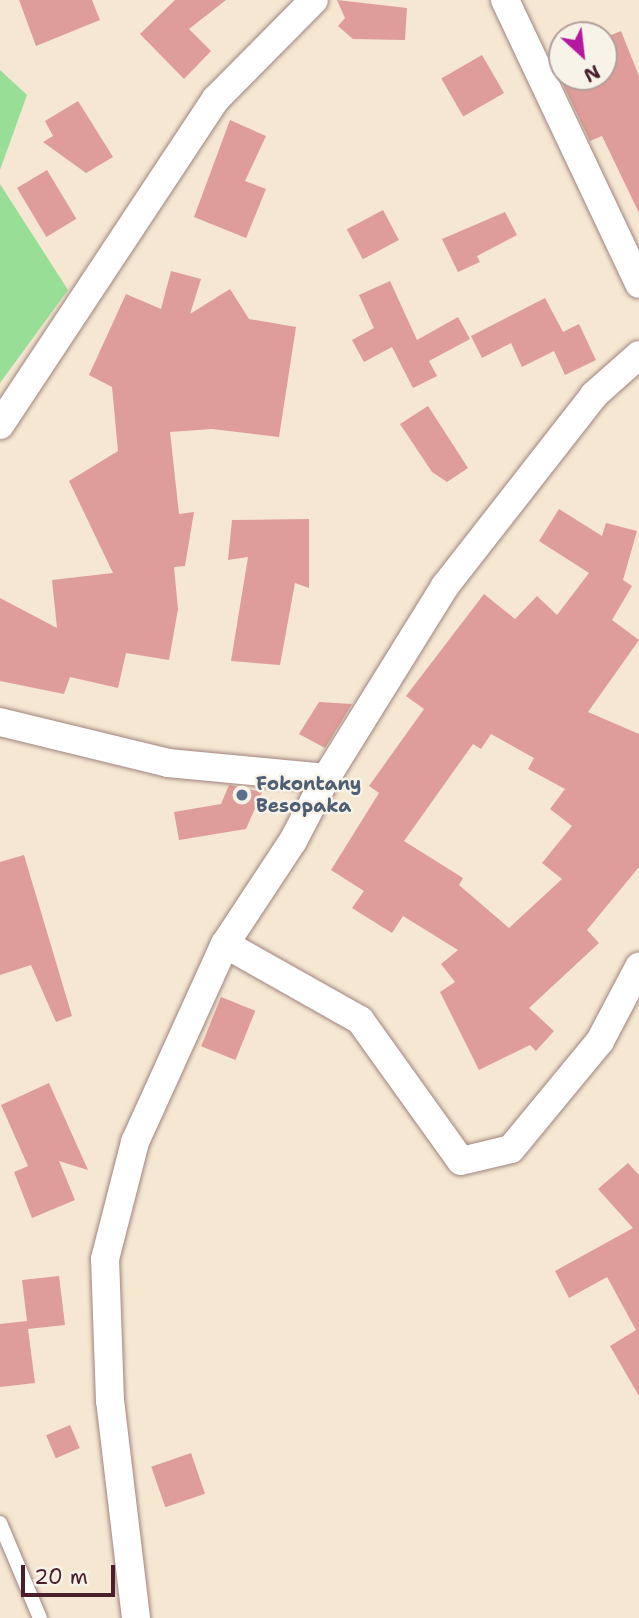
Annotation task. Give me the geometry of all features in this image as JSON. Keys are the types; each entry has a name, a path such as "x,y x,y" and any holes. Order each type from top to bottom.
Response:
{"street":[{"path":"0,425 216,99 314,0"},
{"path":"505,0 639,284"},
{"path":"136,1618 110,1401 105,1259 135,1142 225,944 293,841 326,778 444,586 594,395 639,355"},
{"path":"0,722 168,763 326,778"},
{"path":"225,944 359,1020 461,1161 511,1149 600,1041 639,967"}],"lane":[{"path":"0,1523 40,1618"}],"green space":[{"path":"0,70 27,95 0,170"},
{"path":"0,184 68,290 0,383"}],"building":[{"path":"19,0 92,0 100,20 36,46"},
{"path":"175,0 226,0 189,29 211,51 184,79 140,34"},
{"path":"337,0 407,8 405,40 353,39 338,26 345,18"},
{"path":"621,31 639,76 639,213 602,136 590,141 566,91 618,91 618,32"},
{"path":"482,55 504,93 463,117 441,78"},
{"path":"78,101 113,157 86,173 43,142 53,136 45,121"},
{"path":"230,120 266,136 245,181 266,189 246,238 194,217"},
{"path":"47,170 76,219 46,237 17,188"},
{"path":"383,210 399,240 363,259 347,229"},
{"path":"505,212 517,235 477,256 480,262 458,272 442,239"},
{"path":"171,271 201,279 190,314 230,289 249,319 296,327 279,437 212,429 170,432 179,514 194,512 185,566 174,567 178,609 169,660 126,653 118,688 70,677 64,694 0,681 0,598 57,628 52,580 113,573 69,481 118,451 112,387 89,375 126,294 161,309"},
{"path":"390,281 417,340 458,317 470,339 429,361 437,376 413,388 392,347 364,362 352,340 374,328 359,295"},
{"path":"545,298 563,332 579,324 596,360 565,375 554,351 522,367 511,343 482,358 471,336"},
{"path":"428,406 468,468 447,482 432,472 400,424"},
{"path":"559,509 602,536 606,523 637,531 623,580 632,586 612,620 639,640 588,712 639,734 639,867 587,930 599,943 529,1008 554,1031 536,1051 530,1045 479,1070 440,992 455,982 441,964 458,950 403,916 392,933 352,908 364,891 331,870 379,793 369,786 424,709 406,696 484,594 515,619 537,596 557,615 589,573 539,541","holes":["491,734 534,758 528,769 565,789 550,809 572,826 542,863 562,879 509,928 459,885 463,878 404,841 473,744 481,749"]},
{"path":"309,519 309,588 295,583 280,665 231,661 248,557 228,560 232,520"},
{"path":"319,702 352,704 325,748 299,734"},
{"path":"229,785 262,792 246,829 179,840 174,812 221,804"},
{"path":"24,855 72,1016 56,1022 31,965 0,975 0,862"},
{"path":"221,997 255,1011 235,1060 201,1046"},
{"path":"49,1083 88,1170 59,1161 75,1200 32,1218 14,1172 28,1166 1,1105"},
{"path":"628,1163 639,1175 639,1396 610,1346 636,1330 607,1277 569,1298 555,1271 633,1228 598,1189"},
{"path":"59,1276 65,1325 28,1329 35,1383 0,1387 0,1324 27,1321 22,1280"},
{"path":"70,1425 80,1448 56,1458 46,1435"},
{"path":"191,1453 205,1494 165,1507 151,1467"}],"place":[{"name":"Fokontany Besopaka","path":"242,795"}]}
